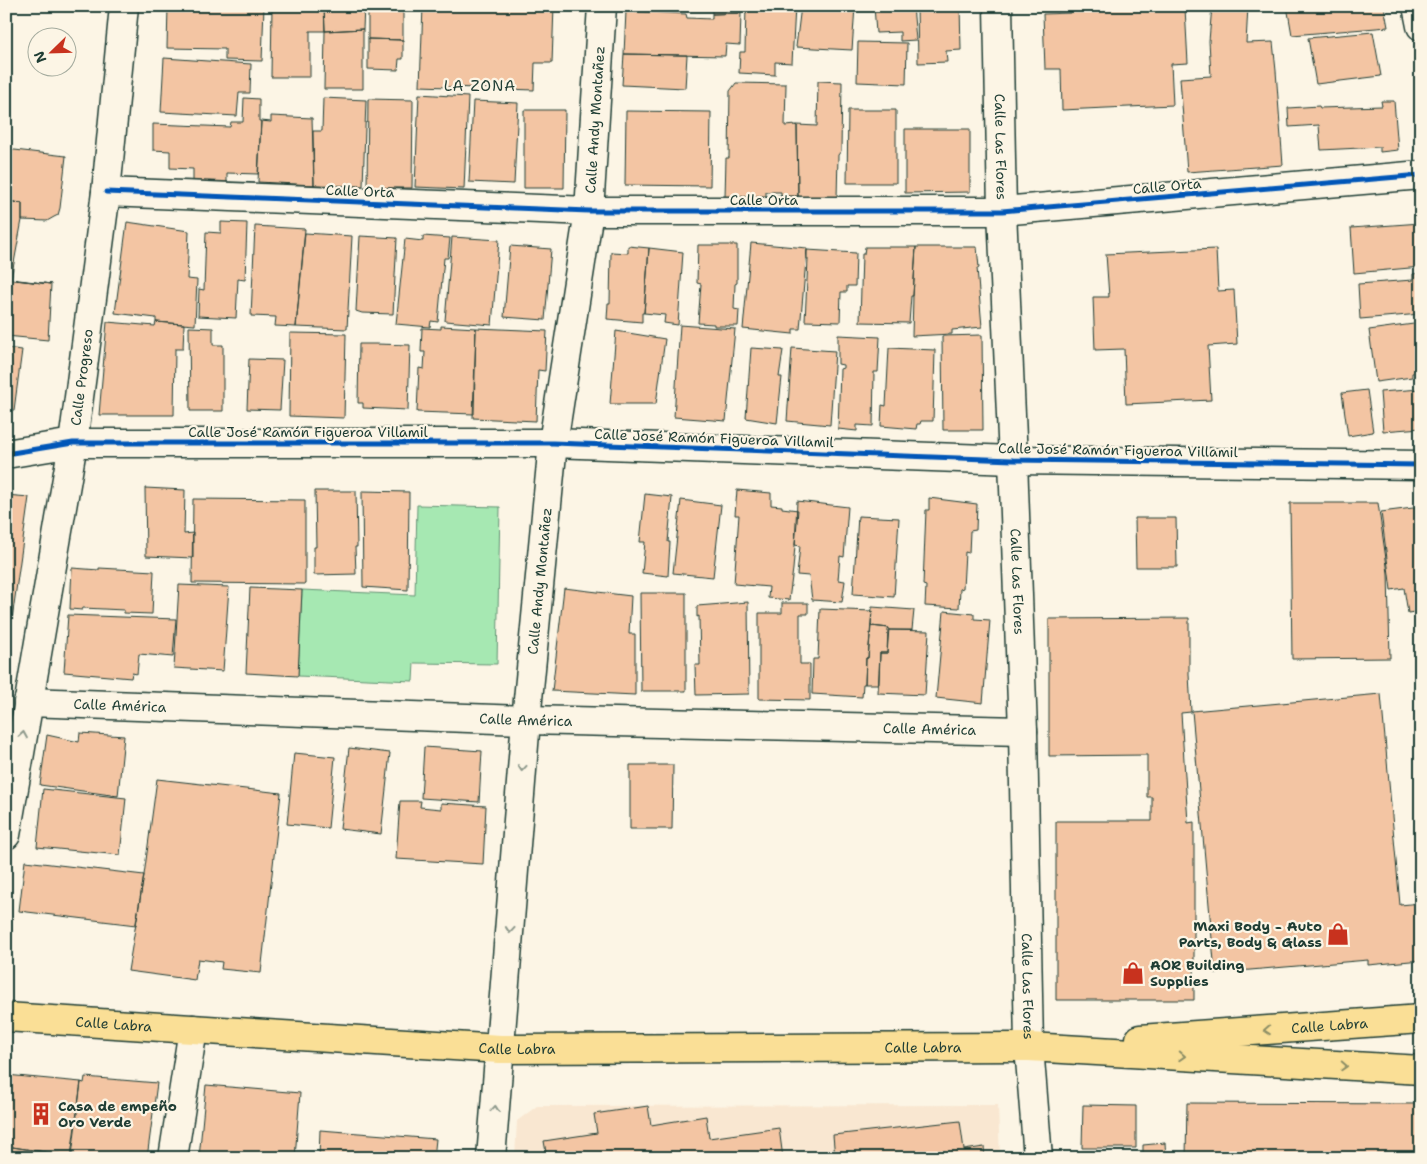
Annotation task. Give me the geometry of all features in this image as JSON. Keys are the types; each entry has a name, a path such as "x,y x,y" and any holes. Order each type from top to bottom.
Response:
{"main road":[{"name":"Calle Labra","path":"6,1017 500,1049 1029,1048 1421,1070"},
{"name":"Calle Labra","path":"1029,1048 1421,1019"}],"street":[{"name":"Calle Progreso","path":"6,835 73,443 106,192 124,6"},
{"name":"Calle Andy Montañez","path":"491,1158 526,720 553,444 589,211 602,6"},
{"name":"Calle Las Flores","path":"998,6 1002,211 1023,731 1029,1048 1038,1158"},
{"path":"1417,6 1421,26"},
{"name":"Calle Orta","path":"106,192 589,211 1002,211 1421,175"},
{"name":"Calle José Ramón Figueroa Villamil","path":"6,452 12,453 73,443 553,444 1013,460 1421,465"},
{"name":"Calle América","path":"28,702 526,720 1023,731"},
{"path":"173,1158 193,1030"}],"shaded area":[{"path":"998,1105 1000,1158 515,1158 517,1121 537,1106"}],"green space":[{"path":"417,505 500,507 497,664 414,663 413,681 298,676 302,590 415,595"}],"building":[{"path":"168,6 264,6 262,61 225,60 225,49 167,48"},
{"path":"272,6 324,6 325,31 310,31 310,77 271,77"},
{"path":"324,6 364,6 363,29 325,31"},
{"path":"368,6 403,6 403,40 368,39"},
{"path":"423,6 554,6 552,63 535,63 534,90 420,86"},
{"path":"741,6 741,13 712,14 712,10 638,7"},
{"path":"746,6 795,6 792,63 775,62 775,75 739,73 740,52 745,52"},
{"path":"801,6 855,6 852,50 796,47"},
{"path":"874,6 913,6 916,40 900,41 900,32 876,33"},
{"path":"917,6 960,6 961,50 946,51 947,62 918,63"},
{"path":"1070,6 1155,6 1155,10 1185,8 1188,63 1171,64 1173,105 1062,110 1061,69 1045,69 1043,14 1070,13"},
{"path":"1212,6 1248,6 1246,43 1273,42 1283,165 1187,172 1180,78 1211,76 1209,41"},
{"path":"1287,6 1384,6 1388,27 1292,35"},
{"path":"626,11 686,14 687,18 712,19 712,14 741,13 740,45 726,44 725,56 624,54"},
{"path":"363,29 363,89 324,89 325,31"},
{"path":"1373,32 1381,76 1316,84 1308,38"},
{"path":"368,39 403,40 403,59 399,59 398,70 368,69"},
{"path":"858,42 907,43 906,84 857,82"},
{"path":"624,54 687,55 685,88 622,85"},
{"path":"164,58 251,64 250,93 239,93 237,116 161,112"},
{"path":"818,81 842,82 841,151 838,155 837,198 798,198 797,125 817,126"},
{"path":"736,83 786,84 785,126 797,125 798,198 781,198 781,192 766,192 766,197 725,197 726,158 729,158 730,91"},
{"path":"419,94 468,97 464,189 415,187"},
{"path":"244,98 259,99 259,121 261,121 258,174 227,173 227,183 193,181 193,169 170,168 170,151 153,150 153,124 230,127 231,122 243,122"},
{"path":"323,98 366,100 363,186 314,185 313,131 322,131"},
{"path":"368,99 413,100 412,188 367,188"},
{"path":"473,101 518,103 514,184 469,182"},
{"path":"1381,101 1394,101 1398,150 1380,152 1380,147 1321,150 1319,125 1289,127 1288,108 1382,106"},
{"path":"524,110 565,110 564,188 524,188"},
{"path":"848,110 896,110 896,183 847,183"},
{"path":"626,111 711,112 710,186 625,185"},
{"path":"271,116 312,118 314,185 258,182 261,121 271,122"},
{"path":"905,129 970,129 970,192 905,193"},
{"path":"6,149 66,156 58,215 47,221 22,220 22,203 6,201"},
{"path":"6,201 22,203 22,220 11,279 51,284 6,279"},
{"path":"127,222 189,231 187,279 197,280 195,325 156,322 156,318 115,313"},
{"path":"221,222 247,223 245,280 238,279 236,318 198,316 199,289 204,290 206,232 221,233"},
{"path":"1421,223 1421,267 1354,273 1351,228"},
{"path":"255,226 305,229 296,327 275,326 276,317 251,316"},
{"path":"305,233 352,236 347,329 296,327"},
{"path":"360,236 397,238 393,314 362,313 356,311"},
{"path":"423,236 450,238 448,258 444,258 438,322 431,321 430,327 396,324 405,239 423,241"},
{"path":"452,237 499,240 492,325 445,321"},
{"path":"751,243 807,248 800,329 793,329 793,334 743,329"},
{"path":"698,245 737,245 737,283 735,284 734,309 739,310 738,326 714,326 714,324 698,323 701,284 697,283"},
{"path":"510,246 551,249 545,320 504,317"},
{"path":"628,246 649,248 642,322 607,319 608,303 610,303 611,252 628,253"},
{"path":"865,247 916,247 913,296 911,296 909,323 860,322 862,254 864,254"},
{"path":"916,247 977,247 982,327 952,330 952,334 912,336"},
{"path":"649,248 683,252 678,325 664,323 665,315 644,313"},
{"path":"1216,249 1218,291 1234,290 1237,344 1208,346 1211,400 1126,404 1124,349 1095,350 1093,297 1109,297 1106,254"},
{"path":"807,250 856,253 855,286 847,286 847,292 841,292 840,322 805,321"},
{"path":"1421,273 1421,314 1360,319 1358,284 1413,280 1413,274"},
{"path":"6,279 51,284 48,340 6,336"},
{"path":"107,322 155,326 156,322 184,324 183,349 175,349 174,415 99,415"},
{"path":"1421,323 1421,372 1412,373 1412,377 1376,382 1369,330"},
{"path":"680,325 735,329 726,421 674,417"},
{"path":"441,326 476,328 474,414 417,412 419,368 424,369 425,352 421,352 422,328 441,329"},
{"path":"189,327 213,328 213,345 223,345 223,411 190,411"},
{"path":"476,328 547,331 545,371 538,370 536,421 473,418"},
{"path":"616,331 665,339 656,404 610,404"},
{"path":"290,333 346,334 344,418 289,416"},
{"path":"838,335 880,337 878,372 874,372 873,426 857,425 857,431 838,429 840,369 843,368 843,365 838,364"},
{"path":"982,335 983,430 943,430 942,336"},
{"path":"359,344 410,345 408,410 363,408 363,403 358,403"},
{"path":"6,348 22,350 14,410 6,409"},
{"path":"751,348 783,350 779,377 782,377 777,423 746,418"},
{"path":"792,348 835,351 830,425 787,421"},
{"path":"889,348 935,350 933,421 921,421 920,424 917,424 916,429 881,426 882,405 886,406"},
{"path":"249,359 283,360 280,410 247,409"},
{"path":"1421,389 1421,428 1383,431 1380,392"},
{"path":"1367,390 1373,432 1348,436 1342,393"},
{"path":"145,488 185,490 184,534 193,533 193,558 146,556"},
{"path":"737,490 771,493 771,505 798,510 789,600 768,598 769,587 734,584 739,515 735,515"},
{"path":"315,491 356,491 356,574 314,575 314,547 316,547"},
{"path":"362,491 409,492 408,590 363,587"},
{"path":"645,494 672,497 668,542 670,542 668,576 642,573 645,542 640,542"},
{"path":"6,495 29,497 6,662"},
{"path":"929,498 977,504 976,530 970,531 969,553 965,552 963,588 960,589 959,608 925,606 926,586 923,585 926,510 929,510"},
{"path":"193,499 305,500 305,584 192,583"},
{"path":"681,500 721,505 713,577 673,573"},
{"path":"797,501 848,507 844,557 840,556 838,580 845,581 842,602 812,600 809,576 797,575 800,546 795,545"},
{"path":"1290,503 1378,503 1388,573 1390,658 1292,659"},
{"path":"1421,507 1421,611 1408,613 1404,588 1391,590 1381,512"},
{"path":"858,516 899,518 894,597 853,594"},
{"path":"1135,518 1176,518 1177,567 1136,567"},
{"path":"72,568 154,571 152,614 124,613 124,610 70,609"},
{"path":"179,585 229,587 223,671 174,668"},
{"path":"250,588 302,590 298,676 246,673"},
{"path":"564,588 631,596 629,634 635,634 635,695 552,691"},
{"path":"640,593 686,593 686,691 641,691"},
{"path":"748,602 749,694 696,695 695,665 700,665 697,606"},
{"path":"782,603 808,603 808,614 800,614 800,664 810,664 810,700 759,699 759,613 782,613"},
{"path":"872,607 914,610 912,630 888,630 889,628 871,626"},
{"path":"820,609 872,611 862,697 812,694 813,659 818,659"},
{"path":"944,611 974,614 974,619 990,620 983,703 936,698"},
{"path":"68,615 176,619 173,657 139,654 137,674 132,673 131,678 64,672"},
{"path":"1189,618 1191,712 1181,713 1188,823 1194,822 1194,1000 1056,1000 1056,821 1152,821 1152,797 1147,797 1147,755 1049,756 1049,619"},
{"path":"871,626 889,628 887,653 880,653 879,684 865,684 866,658 868,658"},
{"path":"888,630 929,631 925,695 878,693 880,653 887,653"},
{"path":"1381,694 1400,905 1421,903 1421,960 1368,965 1368,960 1215,973 1192,711"},
{"path":"80,733 124,736 118,796 40,785 47,735 79,742"},
{"path":"424,747 482,751 479,802 421,798"},
{"path":"349,748 390,753 381,834 340,829"},
{"path":"294,753 335,757 328,828 287,824"},
{"path":"630,765 673,765 672,829 630,829"},
{"path":"157,779 281,793 261,973 221,969 222,962 198,959 195,980 128,971"},
{"path":"43,789 126,798 120,855 37,847"},
{"path":"400,801 421,801 420,807 441,809 441,803 486,806 483,864 396,859"},
{"path":"25,861 144,875 136,925 19,911"},
{"name":"Casa de empeño Oro Verde","path":"6,1075 81,1082 71,1156 6,1146"},
{"path":"85,1077 157,1083 147,1158 102,1158 72,1155 81,1082 84,1083"},
{"path":"206,1085 300,1093 295,1158 199,1158"},
{"path":"1187,1103 1421,1104 1421,1158 1186,1158"},
{"path":"1083,1105 1136,1106 1136,1148 1082,1148"},
{"path":"648,1106 651,1125 706,1116 709,1138 779,1128 783,1158 547,1158 544,1141 597,1133 594,1114"},
{"path":"960,1121 964,1150 984,1147 985,1158 835,1158 833,1135"},
{"path":"320,1130 436,1139 434,1158 319,1158"},
{"path":"1165,1143 1166,1158 1143,1158 1143,1145"},
{"path":"6,1146 71,1156 71,1158 6,1158"},
{"path":"72,1155 96,1157 96,1158 71,1158"}],"cycle path":[{"path":"106,192 589,211 1002,211 1421,175"},
{"path":"6,452 12,453 73,443 553,443 1013,460 1421,465"}],"place":[{"name":"Maxi Body - Auto Parts, Body & Glass","path":"1338,934"},
{"name":"AOR Building Supplies","path":"1133,973"},
{"name":"Casa de empeño Oro Verde","path":"41,1114"}],"district":[{"name":"LA ZONA","path":"480,86"}]}
